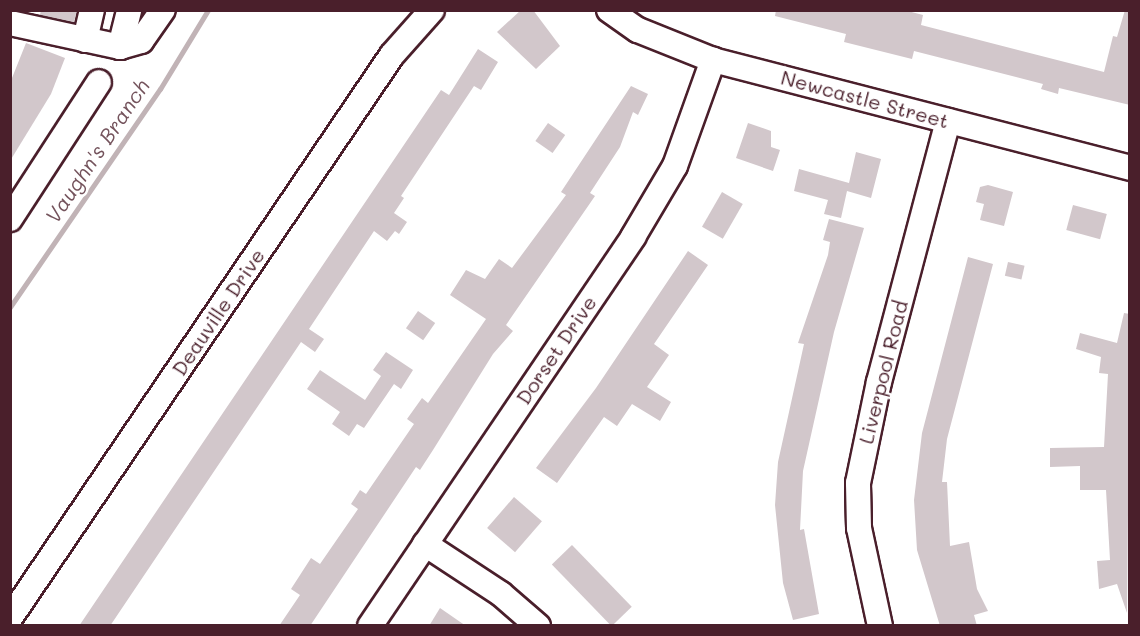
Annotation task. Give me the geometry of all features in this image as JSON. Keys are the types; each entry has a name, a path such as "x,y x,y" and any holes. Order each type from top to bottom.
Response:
{"street":[{"path":"85,40 92,10"},
{"path":"120,48 129,10"},
{"path":"10,23 120,48 141,41 163,10"},
{"name":"Deauville Drive","path":"10,618 392,55 432,10"},
{"name":"Newcastle Street","path":"609,10 638,30 712,60 1130,168"},
{"name":"Dorset Drive","path":"370,626 633,237 675,166 712,60"},
{"path":"10,219 99,82"},
{"name":"Liverpool Road","path":"880,626 859,528 858,483 876,393 948,121"},
{"path":"425,544 501,594 538,626"}],"building":[{"path":"41,10 77,10 74,22 40,15"},
{"path":"521,10 533,10 560,46 536,69 497,32"},
{"path":"776,10 904,10 923,15 921,25 1104,72 1113,36 1117,37 1125,10 1130,10 1130,105 1059,88 1058,94 1041,89 1043,84 914,51 912,59 844,42 846,34 775,16"},
{"path":"26,43 65,58 51,94 10,161 10,83"},
{"path":"478,49 498,62 481,90 474,86 401,196 404,198 394,213 407,222 399,234 395,231 387,241 374,231 309,329 324,339 315,352 301,342 110,626 79,626 441,90 449,95"},
{"path":"631,86 648,94 638,115 633,112 620,147 590,193 595,196 506,325 513,331 493,354 420,470 416,467 310,626 279,626 300,595 291,589 311,558 320,564 358,509 351,504 360,490 366,494 414,424 407,419 422,398 428,403 486,319 450,295 466,270 485,279 499,259 512,268 566,195 561,192"},
{"path":"548,123 565,135 553,153 535,141"},
{"path":"748,123 771,131 771,147 780,150 773,171 736,158"},
{"path":"856,152 881,159 871,198 847,191 841,218 824,214 828,200 794,191 799,169 849,183"},
{"path":"988,185 1013,192 1004,226 980,220 984,204 976,202 980,187"},
{"path":"722,192 743,204 723,239 702,227"},
{"path":"1073,205 1107,214 1100,239 1066,230"},
{"path":"829,219 864,228 834,332 803,471 800,530 804,529 819,614 793,620 783,583 775,505 778,462 804,344 798,343 828,255 830,242 823,240"},
{"path":"688,251 708,265 654,344 669,355 647,387 671,402 660,421 632,404 617,426 604,417 557,483 536,468 596,388"},
{"path":"968,257 993,264 947,439 942,482 947,482 950,546 969,542 977,589 988,611 974,615 977,626 940,626 917,550 914,500 922,433"},
{"path":"1008,262 1025,266 1021,279 1005,276"},
{"path":"418,311 435,323 423,340 406,328"},
{"path":"1124,313 1130,314 1127,613 1117,584 1099,589 1097,561 1110,560 1106,490 1080,490 1080,466 1050,467 1050,448 1104,447 1108,374 1099,373 1101,357 1076,349 1080,333 1117,343"},
{"path":"386,352 413,370 401,389 394,384 364,428 357,424 349,436 332,424 340,412 307,389 320,370 365,400 381,376 373,370"},
{"path":"514,497 542,521 515,552 487,528"},
{"path":"572,545 632,607 611,626 552,564"},
{"path":"440,608 466,626 429,626"}],"waterway":[{"name":"Vaughn's Branch","path":"10,307 160,89 208,10"}]}
